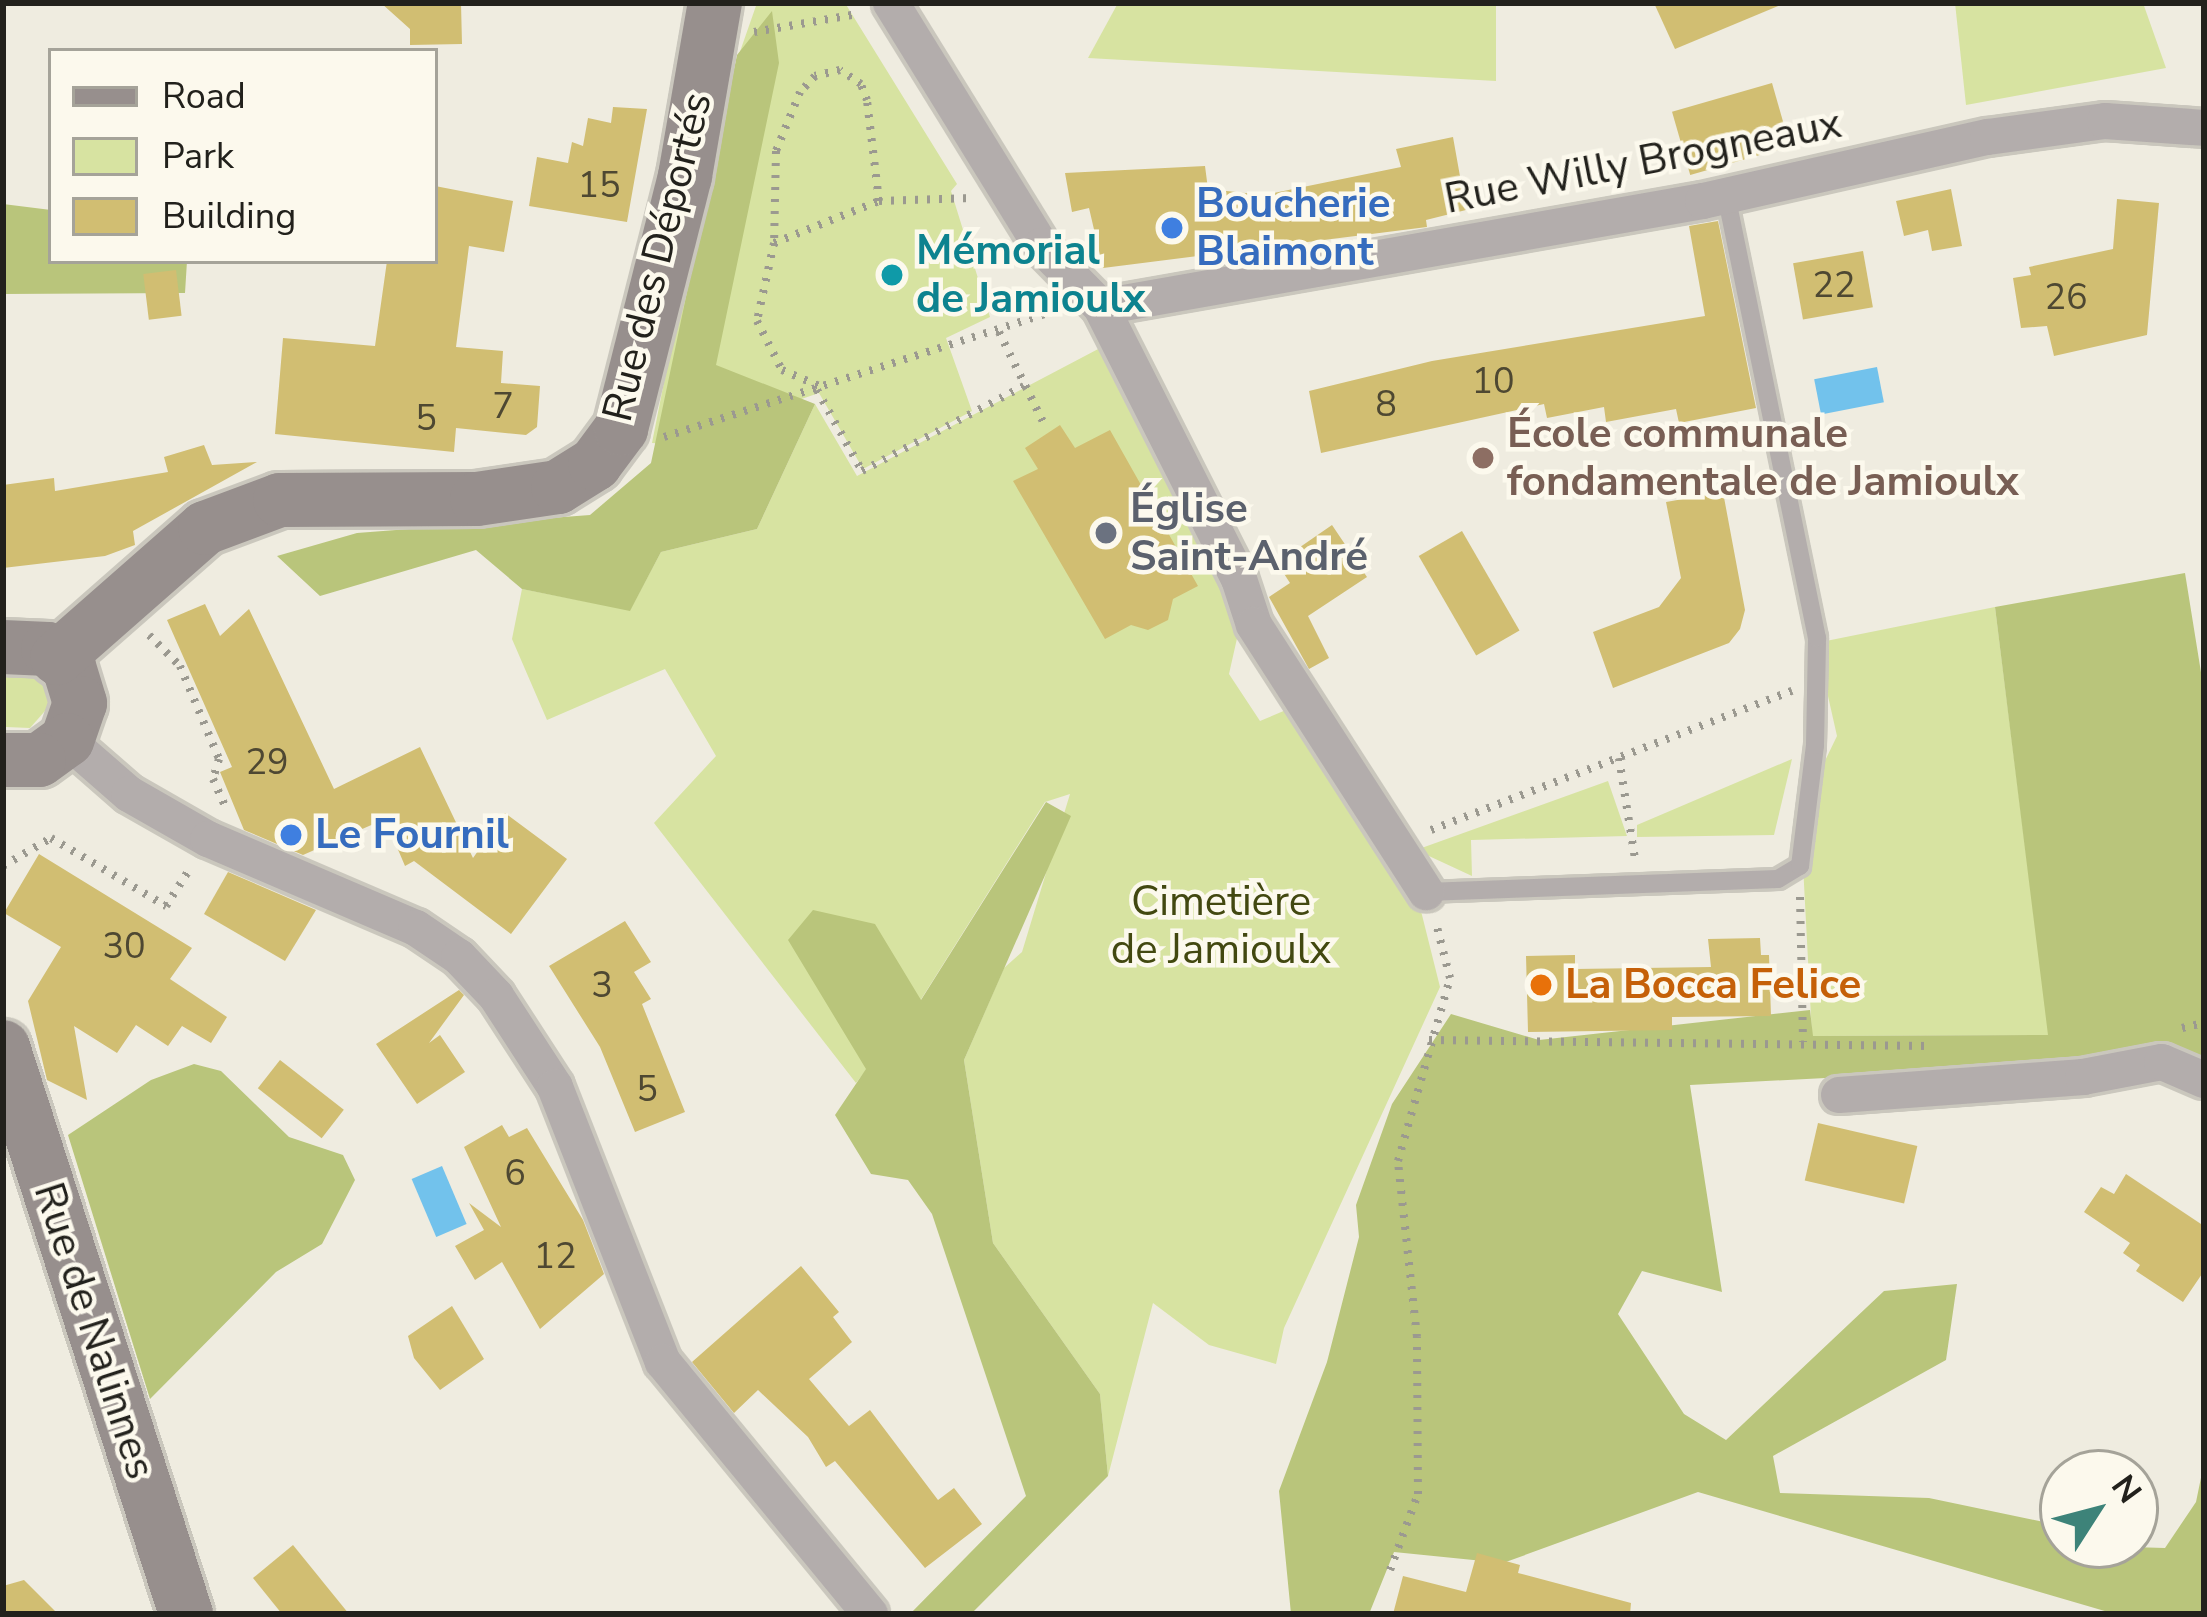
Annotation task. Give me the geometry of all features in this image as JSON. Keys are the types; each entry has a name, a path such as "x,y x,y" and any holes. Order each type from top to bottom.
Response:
{"street":[{"path":"877,7 1009,189 1041,246 1095,302 1239,579 1254,625 1426,892"},
{"name":"Rue des Déportés","path":"58,658 205,528 280,500 476,499 558,487 595,464 621,429 685,176 712,21"},
{"name":"Rue Willy Brogneaux","path":"1095,302 1726,195 2011,134 2105,121 2204,128"},
{"path":"3,647 22,642 58,658 70,667 80,703 68,740 39,760 5,769"},
{"path":"68,740 129,794 208,839 416,928 459,957 496,996 555,1087 663,1362 870,1614"},
{"name":"Rue de Nalinnes","path":"3,1047 186,1614"},
{"path":"1839,1095 2083,1077 2162,1062 2204,1080"}],"lane":[{"path":"1426,892 1778,878 1800,866 1816,638 1726,195"}],"path":[{"path":"712,21 877,7"},
{"path":"879,201 861,84 840,70 815,76 800,92 776,151 774,243 757,321 762,344 782,370 820,389 862,471 1024,386"},
{"path":"774,243 879,201 944,205 1009,189"},
{"path":"621,429 667,437 1095,302"},
{"path":"999,332 1045,426"},
{"path":"136,643 145,631 180,665 220,759 213,778 249,860"},
{"path":"1396,844 1816,682"},
{"path":"1618,758 1639,884"},
{"path":"3,866 51,838 166,906 208,839"},
{"path":"1800,866 1803,1042"},
{"path":"1390,1570 1418,1494 1418,1337 1398,1161 1450,978 1426,892"},
{"path":"2172,1031 2204,1023"},
{"path":"1429,1040 1935,1047"}],"green space":[{"path":"757,3 845,3 957,184 951,191 990,317 946,338 972,411 863,469 819,393 670,444 652,443 715,123"},
{"path":"1118,3 1496,3 1496,81 1088,58"},
{"path":"1955,3 2143,3 2166,68 1966,105"},
{"path":"772,11 779,63 716,365 815,404 757,529 661,552 630,611 522,589 476,550 320,596 277,556 357,533 590,515 651,463 737,55"},
{"path":"3,204 48,210 48,264 187,264 185,293 3,294"},
{"name":"Cimetière de Jamioulx","path":"1102,347 1235,588 1238,634 1229,674 1260,721 1293,707 1419,903 1440,987 1284,1328 1276,1364 1209,1345 1153,1303 1108,1476 1100,1394 993,1243 964,1060 1004,968 1022,952 1070,794 1045,802 920,1001 856,1083 654,823 716,756 665,669 547,720 512,639 522,589 630,610 661,552 757,529 815,404 857,476"},
{"path":"2185,573 2204,691 2204,1058 1690,1085 1722,1292 1642,1271 1618,1314 1684,1414 1726,1440 1884,1291 1957,1284 1946,1360 1773,1456 1780,1493 1929,1498 2039,1521 2039,1569 2159,1569 2159,1548 2165,1548 2196,1502 2204,1463 2204,1614 2115,1614 1698,1492 1503,1563 1394,1552 1369,1614 1291,1614 1279,1491 1327,1362 1359,1237 1356,1205 1392,1104 1451,1014 1539,1040 1810,1010 1813,1036 2048,1035 1995,607"},
{"path":"1995,607 2049,1035 1812,1036 1802,846 1808,796 1837,736 1816,643"},
{"path":"33,668 50,686 52,703 30,728 6,727 3,670"},
{"path":"1792,759 1774,835 1637,837 1637,825"},
{"path":"1608,781 1627,836 1471,840 1472,876 1416,850"},
{"path":"1046,802 1071,816 964,1060 993,1243 1100,1394 1108,1476 971,1614 910,1614 1026,1496 932,1214 908,1180 871,1174 835,1115 866,1069 788,940 813,910 875,924 921,1000"},
{"path":"194,1064 221,1071 289,1137 343,1155 355,1180 322,1244 276,1272 150,1399 68,1135 151,1080"}],"water":[{"path":"1877,367 1884,402 1821,415 1814,379"},
{"path":"442,1166 467,1224 436,1237 412,1179"}],"building":[{"path":"381,3 461,3 462,44 410,45 410,29"},
{"path":"1654,3 1783,3 1783,4 1675,49"},
{"path":"1772,83 1790,146 1690,175 1672,112"},
{"path":"613,107 647,109 627,222 529,206 537,157 568,163 572,142 583,146 588,118 611,123"},
{"path":"1453,137 1466,210 1426,220 1427,227 1103,268 1089,208 1072,212 1065,173 1205,166 1208,189 1264,195 1401,167 1396,149"},
{"path":"438,187 513,201 504,252 469,246 456,347 503,351 501,383 540,386 537,427 526,435 456,428 454,452 275,434 283,338 375,346 387,264 438,264"},
{"path":"1951,189 1962,246 1932,251 1928,230 1904,236 1896,201"},
{"path":"2117,199 2159,203 2147,335 2054,356 2047,326 2021,328 2013,278 2031,275 2029,267 2113,249"},
{"path":"1718,221 1756,408 1679,423 1676,409 1606,422 1604,407 1547,418 1544,404 1321,453 1309,391 1432,361 1705,316 1689,226"},
{"path":"1863,251 1873,307 1803,319 1793,263"},
{"path":"176,270 182,316 149,320 143,274"},
{"name":"Église Saint-André","path":"1060,425 1075,448 1110,430 1198,586 1173,599 1168,620 1148,630 1131,625 1105,639 1013,481 1038,469 1025,448"},
{"path":"204,445 212,465 257,462 133,531 135,545 105,556 3,568 3,485 54,478 55,491 168,472 164,457"},
{"path":"1723,492 1745,610 1740,629 1729,643 1613,688 1593,632 1659,607 1681,578 1666,502"},
{"path":"1332,525 1367,577 1308,616 1329,658 1309,669 1269,597 1290,583 1277,563"},
{"path":"1462,531 1520,631 1476,656 1419,556"},
{"path":"205,604 220,636 249,609 334,789 420,747 473,858 505,813 567,859 511,934 414,861 405,866 385,819 303,855 244,830 220,772 232,767 167,620"},
{"path":"39,854 192,948 170,979 227,1017 211,1043 182,1026 168,1046 136,1025 117,1053 74,1026 87,1100 47,1080 28,1001 61,947 4,913"},
{"path":"228,872 316,910 285,961 204,914"},
{"path":"625,921 651,962 634,972 651,999 642,1004 685,1112 635,1132 600,1047 549,966"},
{"path":"1760,938 1761,955 1769,955 1771,1016 1672,1017 1672,1030 1528,1032 1526,956 1575,955 1575,969 1711,967 1708,939"},
{"path":"459,990 464,995 429,1043 440,1035 465,1072 417,1104 376,1044"},
{"path":"280,1060 344,1110 322,1138 258,1088"},
{"path":"1818,1123 1917,1146 1904,1203 1805,1180"},
{"path":"502,1125 509,1137 527,1128 583,1220 604,1274 540,1329 502,1262 475,1280 455,1246 484,1230 469,1203 501,1227 464,1147"},
{"path":"2126,1174 2204,1226 2204,1271 2183,1302 2136,1271 2140,1265 2123,1253 2130,1243 2084,1212 2101,1187 2114,1194"},
{"path":"801,1266 839,1312 833,1317 852,1342 809,1379 849,1426 870,1410 938,1500 954,1488 982,1524 925,1568 835,1461 826,1467 808,1437 758,1390 734,1413 692,1362"},
{"path":"452,1306 484,1359 440,1390 414,1358 408,1336"},
{"path":"293,1545 349,1614 282,1614 253,1578"},
{"path":"1477,1553 1520,1565 1518,1573 1631,1603 1630,1614 1393,1614 1403,1576 1466,1592"},
{"path":"24,1580 58,1614 3,1614 3,1586"}],"place":[{"name":"Boucherie Blaimont","path":"1172,228"},
{"name":"Mémorial de Jamioulx","path":"892,275"},
{"name":"École communale fondamentale de Jamioulx","path":"1483,458"},
{"name":"Église Saint-André","path":"1106,533"},
{"name":"Le Fournil","path":"291,835"},
{"name":"La Bocca Felice","path":"1541,985"}]}
